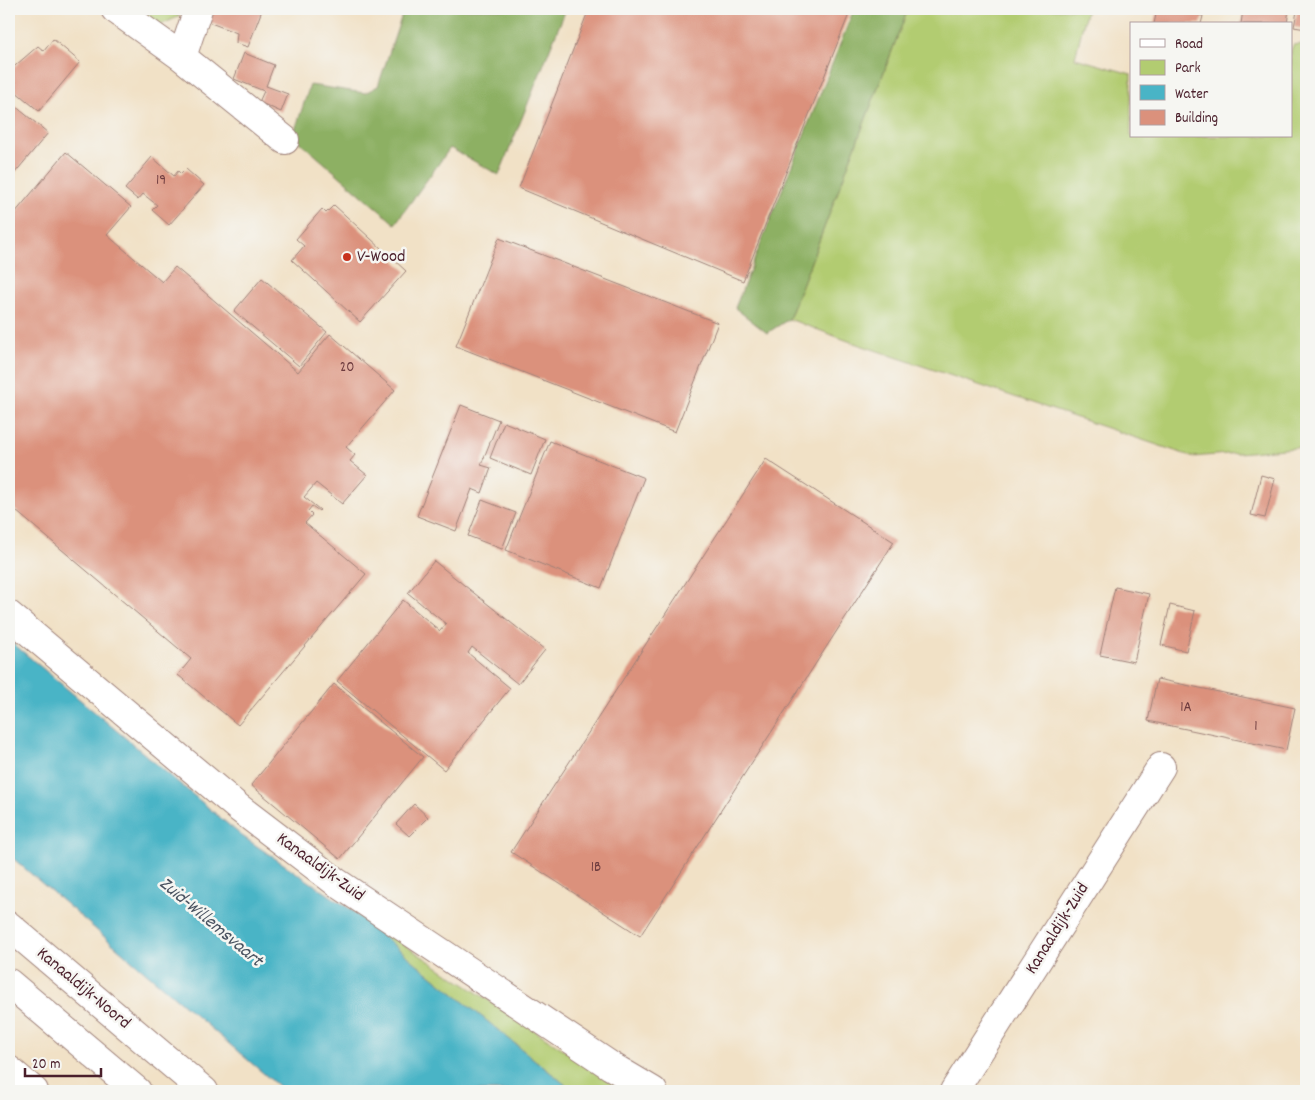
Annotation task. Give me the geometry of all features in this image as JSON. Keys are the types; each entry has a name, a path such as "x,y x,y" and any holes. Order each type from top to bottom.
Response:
{"main road":[{"path":"115,9 182,57 285,140"},
{"path":"182,57 198,9"},
{"name":"Kanaaldijk-Zuid","path":"9,616 209,784 336,882 611,1066 653,1091"},
{"name":"Kanaaldijk-Zuid","path":"954,1091 1161,767"},
{"name":"Kanaaldijk-Noord","path":"9,926 204,1091"},
{"path":"9,983 137,1091"},
{"path":"9,1070 34,1091"}],"green space":[{"path":"118,9 181,9 178,17 156,27"},
{"path":"404,9 566,9 499,175 450,148 395,224 293,136 310,85 365,93 378,86"},
{"path":"854,9 908,9 789,319 767,333 735,308"},
{"path":"908,9 1087,9 1075,58 1130,74 1130,138 1292,138 1292,48 1293,45 1306,44 1306,447 1193,457 851,342 789,319"},
{"path":"347,907 371,923 627,1091 573,1091"}],"water":[{"name":"Zuid-Willemsvaart","path":"9,640 242,836 347,907 573,1091 284,1091 9,855"}],"building":[{"path":"213,9 262,10 248,47 236,43 237,33 208,22"},
{"path":"589,9 851,9 743,281 519,188"},
{"path":"1157,9 1173,9 1203,16 1202,22 1154,22"},
{"path":"1243,9 1289,9 1287,22 1241,22"},
{"path":"1297,11 1306,13 1306,29 1294,27"},
{"path":"53,39 80,62 39,111 9,86 9,71 38,46 44,51"},
{"path":"244,53 274,65 266,86 288,94 281,112 259,102 264,91 234,79"},
{"path":"9,101 48,133 9,180"},
{"path":"66,152 131,207 107,235 162,282 175,267 298,372 330,334 395,390 346,447 355,455 350,461 367,475 342,504 316,483 304,497 320,510 312,506 308,511 312,515 305,523 366,574 238,725 178,675 191,659 9,505 9,220"},
{"path":"152,157 174,176 178,171 181,174 186,169 204,185 169,225 152,210 157,205 143,194 138,200 125,189"},
{"path":"334,205 406,271 360,322 292,260 304,246 296,239 322,209 326,213"},
{"path":"499,238 718,323 675,432 456,346"},
{"path":"262,278 327,332 299,366 234,311"},
{"path":"461,405 499,420 481,465 491,468 482,493 472,489 456,531 417,516"},
{"path":"504,422 545,439 531,475 490,458"},
{"path":"550,441 644,478 601,588 506,550"},
{"path":"766,459 894,542 640,936 511,852"},
{"path":"1261,475 1275,479 1265,518 1251,515"},
{"path":"482,500 516,513 502,549 468,536"},
{"path":"434,561 545,650 518,684 472,647 468,653 510,688 444,770 337,681 403,600 440,631 446,624 408,593"},
{"path":"1115,587 1149,594 1134,662 1100,655"},
{"path":"1170,605 1195,611 1186,651 1161,645"},
{"path":"1157,679 1295,708 1286,750 1148,721"},
{"path":"334,684 423,757 340,859 251,785"},
{"path":"414,804 428,817 409,836 396,824"}],"place":[{"name":"V-Wood","path":"347,257"}]}
